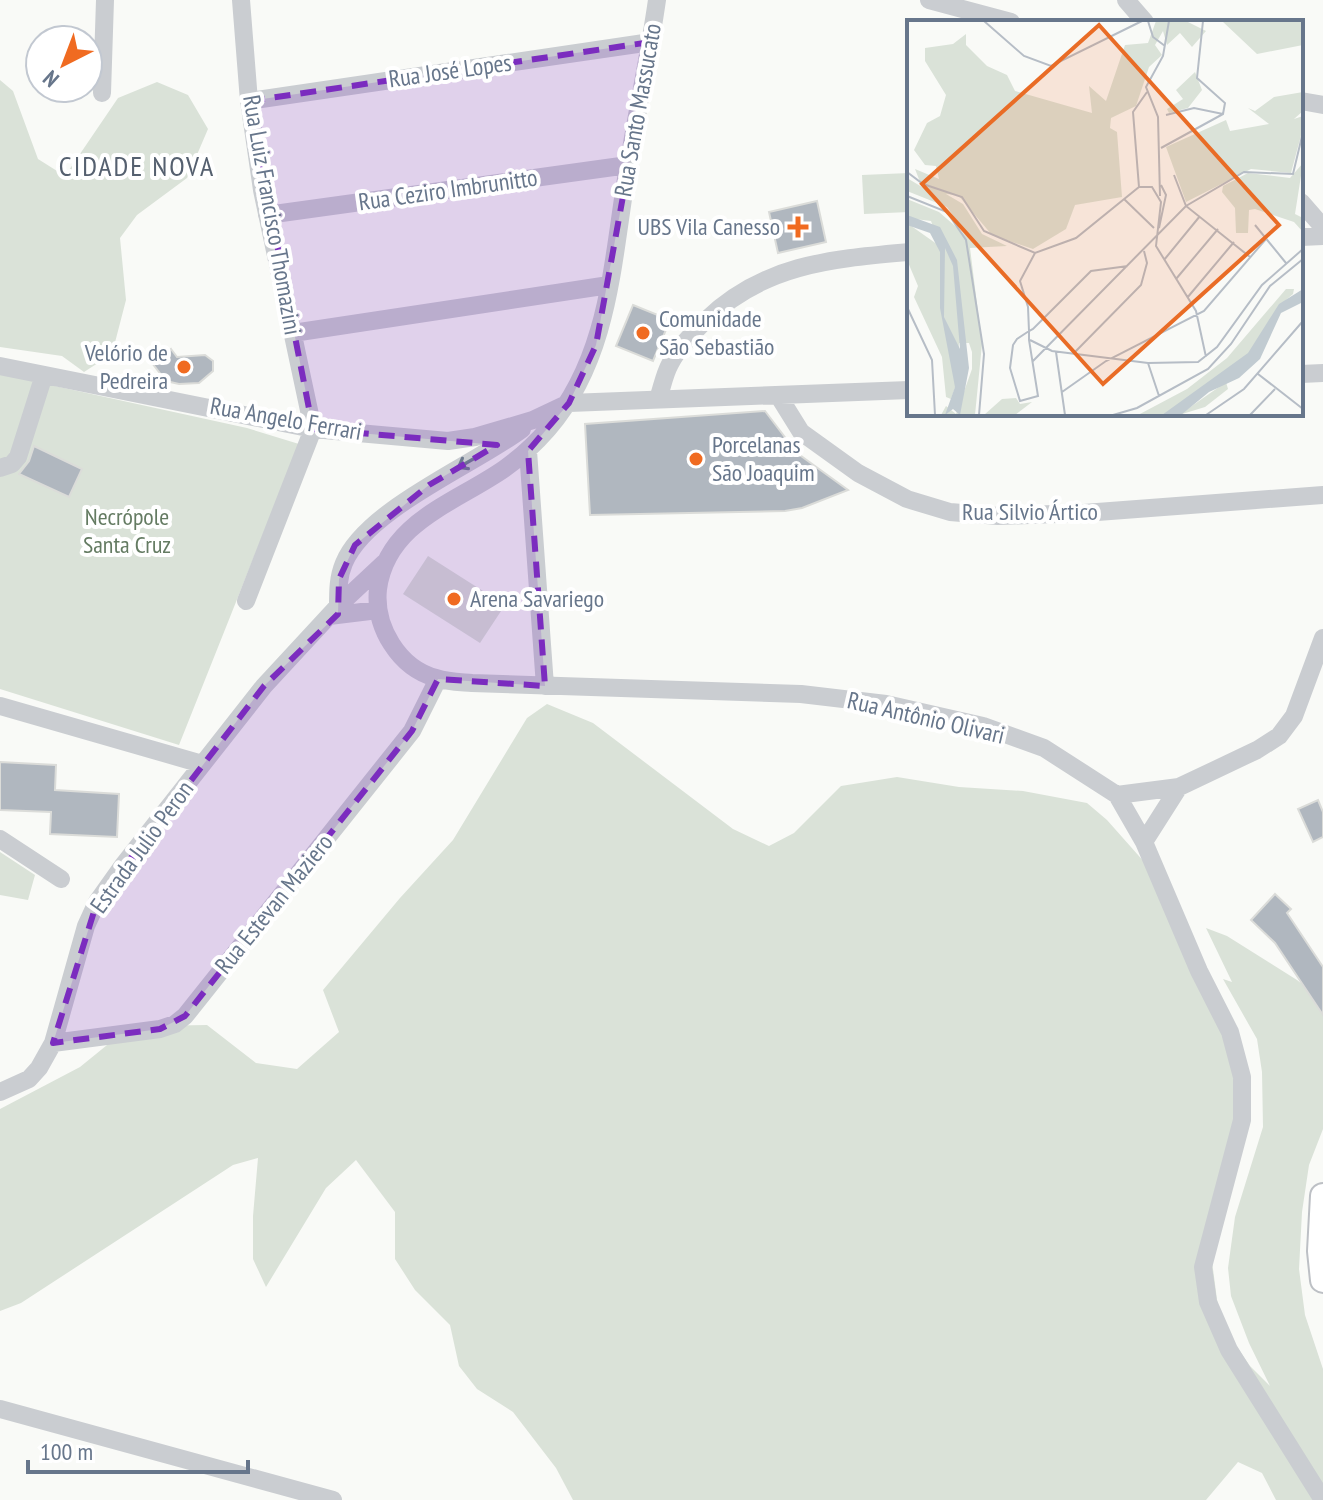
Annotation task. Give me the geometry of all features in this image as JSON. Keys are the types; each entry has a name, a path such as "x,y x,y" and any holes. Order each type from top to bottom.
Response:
{"main road":[{"path":"1323,1196 1320,1251 1323,1280"}],"street":[{"path":"104,31 105,0"},
{"name":"Rua Luiz Francisco Thomazini","path":"241,0 249,101 267,215 313,429"},
{"name":"Rua Santo Massucato","path":"569,403 596,345 657,0"},
{"path":"929,0 1004,20"},
{"path":"1126,0 1143,20"},
{"name":"Rua José Lopes","path":"249,101 651,42"},
{"path":"1303,101 1323,105"},
{"name":"Rua Ceziro Imbrunitto","path":"267,215 628,165"},
{"path":"1303,204 1323,227"},
{"path":"1303,237 1323,236"},
{"path":"658,399 670,364 689,336 719,307 749,287 794,268 840,259 907,252"},
{"path":"293,333 609,285"},
{"name":"Rua Angelo Ferrari","path":"0,366 313,429 448,441 475,437 533,420 569,403"},
{"path":"1303,374 1323,373"},
{"path":"0,468 12,464 18,457 44,375"},
{"path":"533,420 512,436 429,485 363,537 345,560 334,611 378,610 378,589 385,563 400,537 422,519 528,451 569,403 907,390"},
{"name":"Rua Silvio Ártico","path":"778,395 801,432 858,473 907,499 950,512 998,516 1084,513 1323,495"},
{"path":"246,601 313,429"},
{"path":"528,451 545,686"},
{"name":"Estrada Julio Peron","path":"0,1092 29,1079 53,1043 86,926 97,902 264,686 334,611 385,563"},
{"name":"Rua Antônio Olivari","path":"378,610 385,633 400,656 422,673 438,679 545,686 801,694 886,704 983,726 1044,748 1117,795 1144,842 1199,971 1230,1032 1242,1077 1242,1120 1203,1267 1208,1302 1229,1350 1323,1500"},
{"path":"1117,795 1179,787 1257,750 1279,736 1294,716 1323,638"},
{"name":"Rua Estevan Maziero","path":"53,1043 160,1029 175,1024 185,1016 412,731 438,679"},
{"path":"0,706 202,764"},
{"path":"1144,842 1179,787"},
{"path":"0,839 61,879"},
{"path":"0,1409 333,1500"}],"highlighted area":[{"path":"651,42 596,345 569,403 528,451 545,686 438,679 412,731 185,1016 160,1029 53,1043 97,902 264,686 338,614 339,579 355,545 429,485 497,445 313,429 249,101"}],"green space":[{"path":"0,80 13,91 38,159 65,176 118,98 157,82 188,95 208,129 187,178 137,215 120,238 126,300 112,354 84,372 62,356 0,347"},
{"path":"907,173 907,212 864,214 862,175"},
{"name":"Necrópole Santa Cruz","path":"0,374 247,428 299,444 179,745 0,689"},
{"name":"Arena Savariego","path":"428,556 505,605 480,643 403,594"},
{"path":"547,704 593,723 733,829 769,846 794,833 841,786 897,777 959,787 1023,791 1087,803 1107,820 1146,864 1226,1030 1244,1102 1211,1254 1220,1322 1250,1366 1270,1386 1231,1296 1228,1268 1235,1217 1263,1127 1262,1072 1257,1039 1223,979 1232,982 1206,928 1227,936 1297,980 1323,1001 1323,1129 1309,1165 1302,1212 1299,1269 1305,1315 1323,1369 1323,1500 1276,1500 1262,1473 1238,1462 1206,1500 573,1500 556,1468 513,1412 477,1389 459,1366 450,1325 415,1290 395,1259 395,1212 356,1160 326,1188 266,1287 253,1259 258,1158 233,1165 21,1303 0,1311 0,1109 80,1067 112,1041 147,1026 207,1025 256,1063 297,1069 339,1032 323,990 453,840 527,718"},
{"path":"0,852 35,875 28,900 0,895"}],"building":[{"name":"UBS Vila Canesso","path":"817,201 826,242 778,253 769,212"},
{"name":"Comunidade São Sebastião","path":"633,305 670,320 653,361 616,346"},
{"name":"Velório de Pedreira","path":"171,349 177,357 205,355 213,361 213,371 199,383 166,381 152,363"},
{"name":"Porcelanas São Joaquim","path":"765,411 797,453 848,490 802,508 785,511 590,515 585,424"},
{"path":"34,446 82,469 69,497 19,474 29,461"},
{"path":"0,762 56,765 55,790 119,794 117,837 50,834 51,812 0,810"},
{"path":"1318,800 1323,812 1323,837 1313,842 1298,809"},
{"path":"1275,894 1291,909 1287,913 1323,967 1323,1015 1275,943 1251,920"}],"place":[{"name":"UBS Vila Canesso","path":"798,227"},
{"name":"Comunidade São Sebastião","path":"643,333"},
{"name":"Velório de Pedreira","path":"184,367"},
{"name":"Porcelanas São Joaquim","path":"696,459"},
{"name":"Arena Savariego","path":"454,599"}],"district":[{"name":"CIDADE NOVA","path":"137,166"}]}
